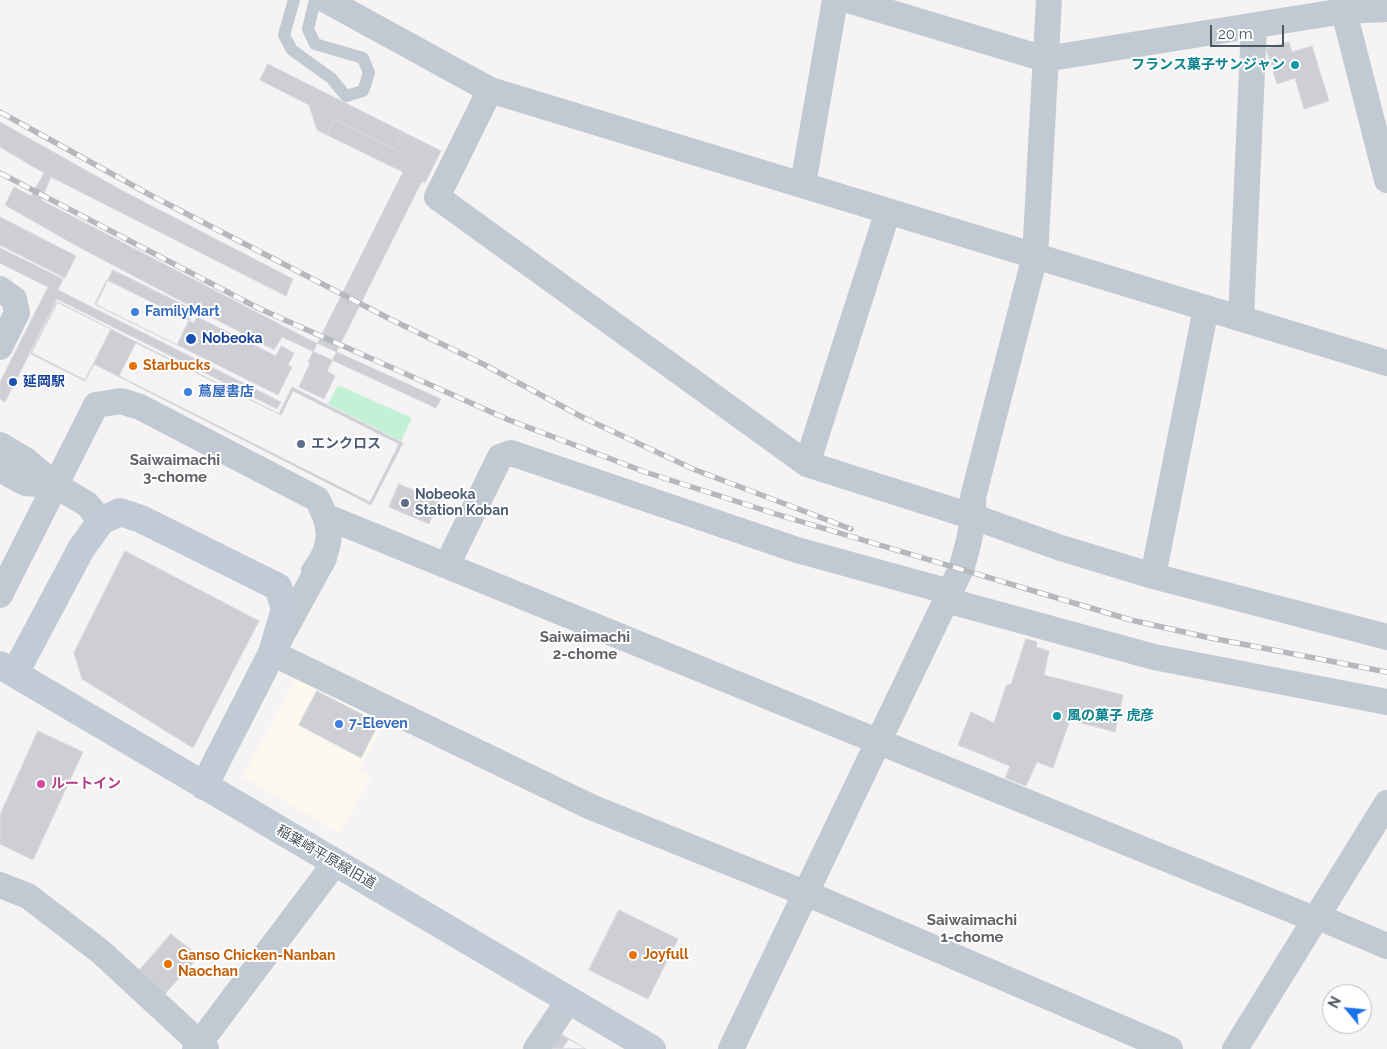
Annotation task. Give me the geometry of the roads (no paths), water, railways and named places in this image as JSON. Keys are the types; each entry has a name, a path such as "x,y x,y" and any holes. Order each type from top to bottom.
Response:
{"street":[{"path":"326,0 490,90 1387,363"},
{"path":"802,184 835,0"},
{"path":"848,0 1045,59 1254,26 1343,6 1387,9"},
{"path":"731,1049 961,569 970,540 974,517 973,497 1035,256 1048,0"},
{"path":"1343,6 1387,180"},
{"path":"1242,318 1254,26"},
{"path":"490,90 438,197 807,464 1153,576 1387,637"},
{"path":"807,464 888,211"},
{"path":"0,289 14,299 16,313 0,347"},
{"path":"1153,576 1206,308"},
{"path":"0,595 96,405 121,401 140,408 317,499 327,518 328,542 324,558 272,653 204,786"},
{"path":"0,445 28,461 55,486 87,504 101,521"},
{"path":"447,565 500,457 511,453 797,550 1154,657 1387,702"},
{"path":"0,469 25,482 55,486"},
{"path":"7,669 81,549 101,521 120,512 141,519 278,587 311,574 324,558"},
{"path":"327,518 1387,946"},
{"path":"272,653 284,609 278,587"},
{"path":"272,653 591,807 805,895 822,900 1170,1049"},
{"name":"稲葉崎平原線旧道","path":"7,669 652,1049"},
{"path":"1235,1049 1387,803"},
{"path":"0,885 28,896 102,952 201,1047 335,863"},
{"path":"536,1049 569,1000"}],"lane":[{"path":"294,0 284,35 292,50 331,78 346,96 363,91 369,73 363,58 315,44 308,29 315,0"}],"railway":[{"path":"0,112 152,196 392,320 483,364 584,418 693,469 851,529"},
{"path":"0,173 258,308 509,420 645,472 779,515 1131,620 1206,637 1387,672"}],"place":[{"name":"フランス菓子サンジャン","path":"1295,65"},
{"name":"FamilyMart","path":"135,312"},
{"name":"Nobeoka","path":"191,339"},
{"name":"Starbucks","path":"133,366"},
{"name":"延岡駅","path":"13,382"},
{"name":"蔦屋書店","path":"188,392"},
{"name":"エンクロス","path":"301,444"},
{"name":"Nobeoka Station Koban","path":"405,503"},
{"name":"風の菓子 虎彦","path":"1057,716"},
{"name":"7-Eleven","path":"339,724"},
{"name":"ルートイン","path":"41,784"},
{"name":"Joyfull","path":"633,955"},
{"name":"Ganso Chicken-Nanban Naochan","path":"168,964"}],"district":[{"name":"Saiwaimachi 3-chome","path":"175,468"},
{"name":"Saiwaimachi 2-chome","path":"585,646"},
{"name":"Saiwaimachi 1-chome","path":"972,928"}]}
